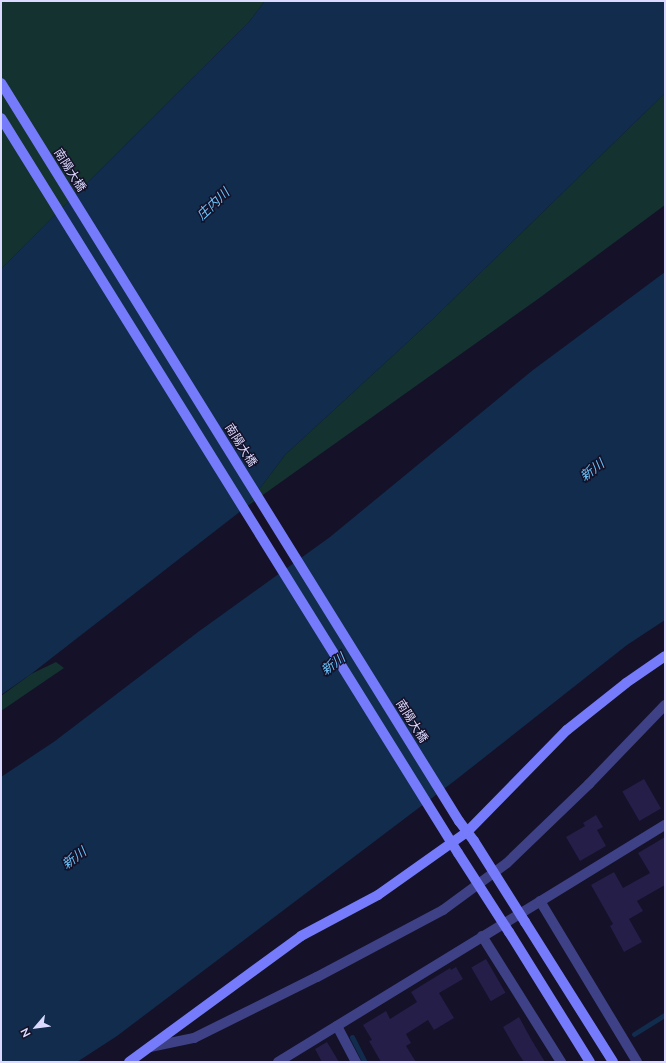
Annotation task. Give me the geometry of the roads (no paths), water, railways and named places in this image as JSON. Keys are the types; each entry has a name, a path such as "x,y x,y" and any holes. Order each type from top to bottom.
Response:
{"street":[{"name":"南陽大橋","path":"1,83 459,821 474,841 613,1062"},
{"path":"1,118 443,831 509,932 590,1062"},
{"path":"129,1062 301,936 378,895 467,832 567,730 626,683 665,656"},
{"path":"150,1047 194,1038 317,977 443,910 507,863 589,784 665,705"},
{"path":"278,1062 665,825"},
{"path":"540,901 637,1062"},
{"path":"482,936 562,1062"},
{"path":"337,1026 356,1062"}],"water":[{"name":"庄内川","path":"265,1 665,1 665,93 436,316 285,455 246,507 31,674 1,695 1,269 249,22"},
{"name":"新川","path":"665,272 665,620 627,645 457,779 117,1036 77,1062 1,1062 1,777 55,741 198,632 330,537 533,370"}],"waterway":[{"path":"634,1034 665,1015"},
{"path":"352,1037 365,1062"}]}
